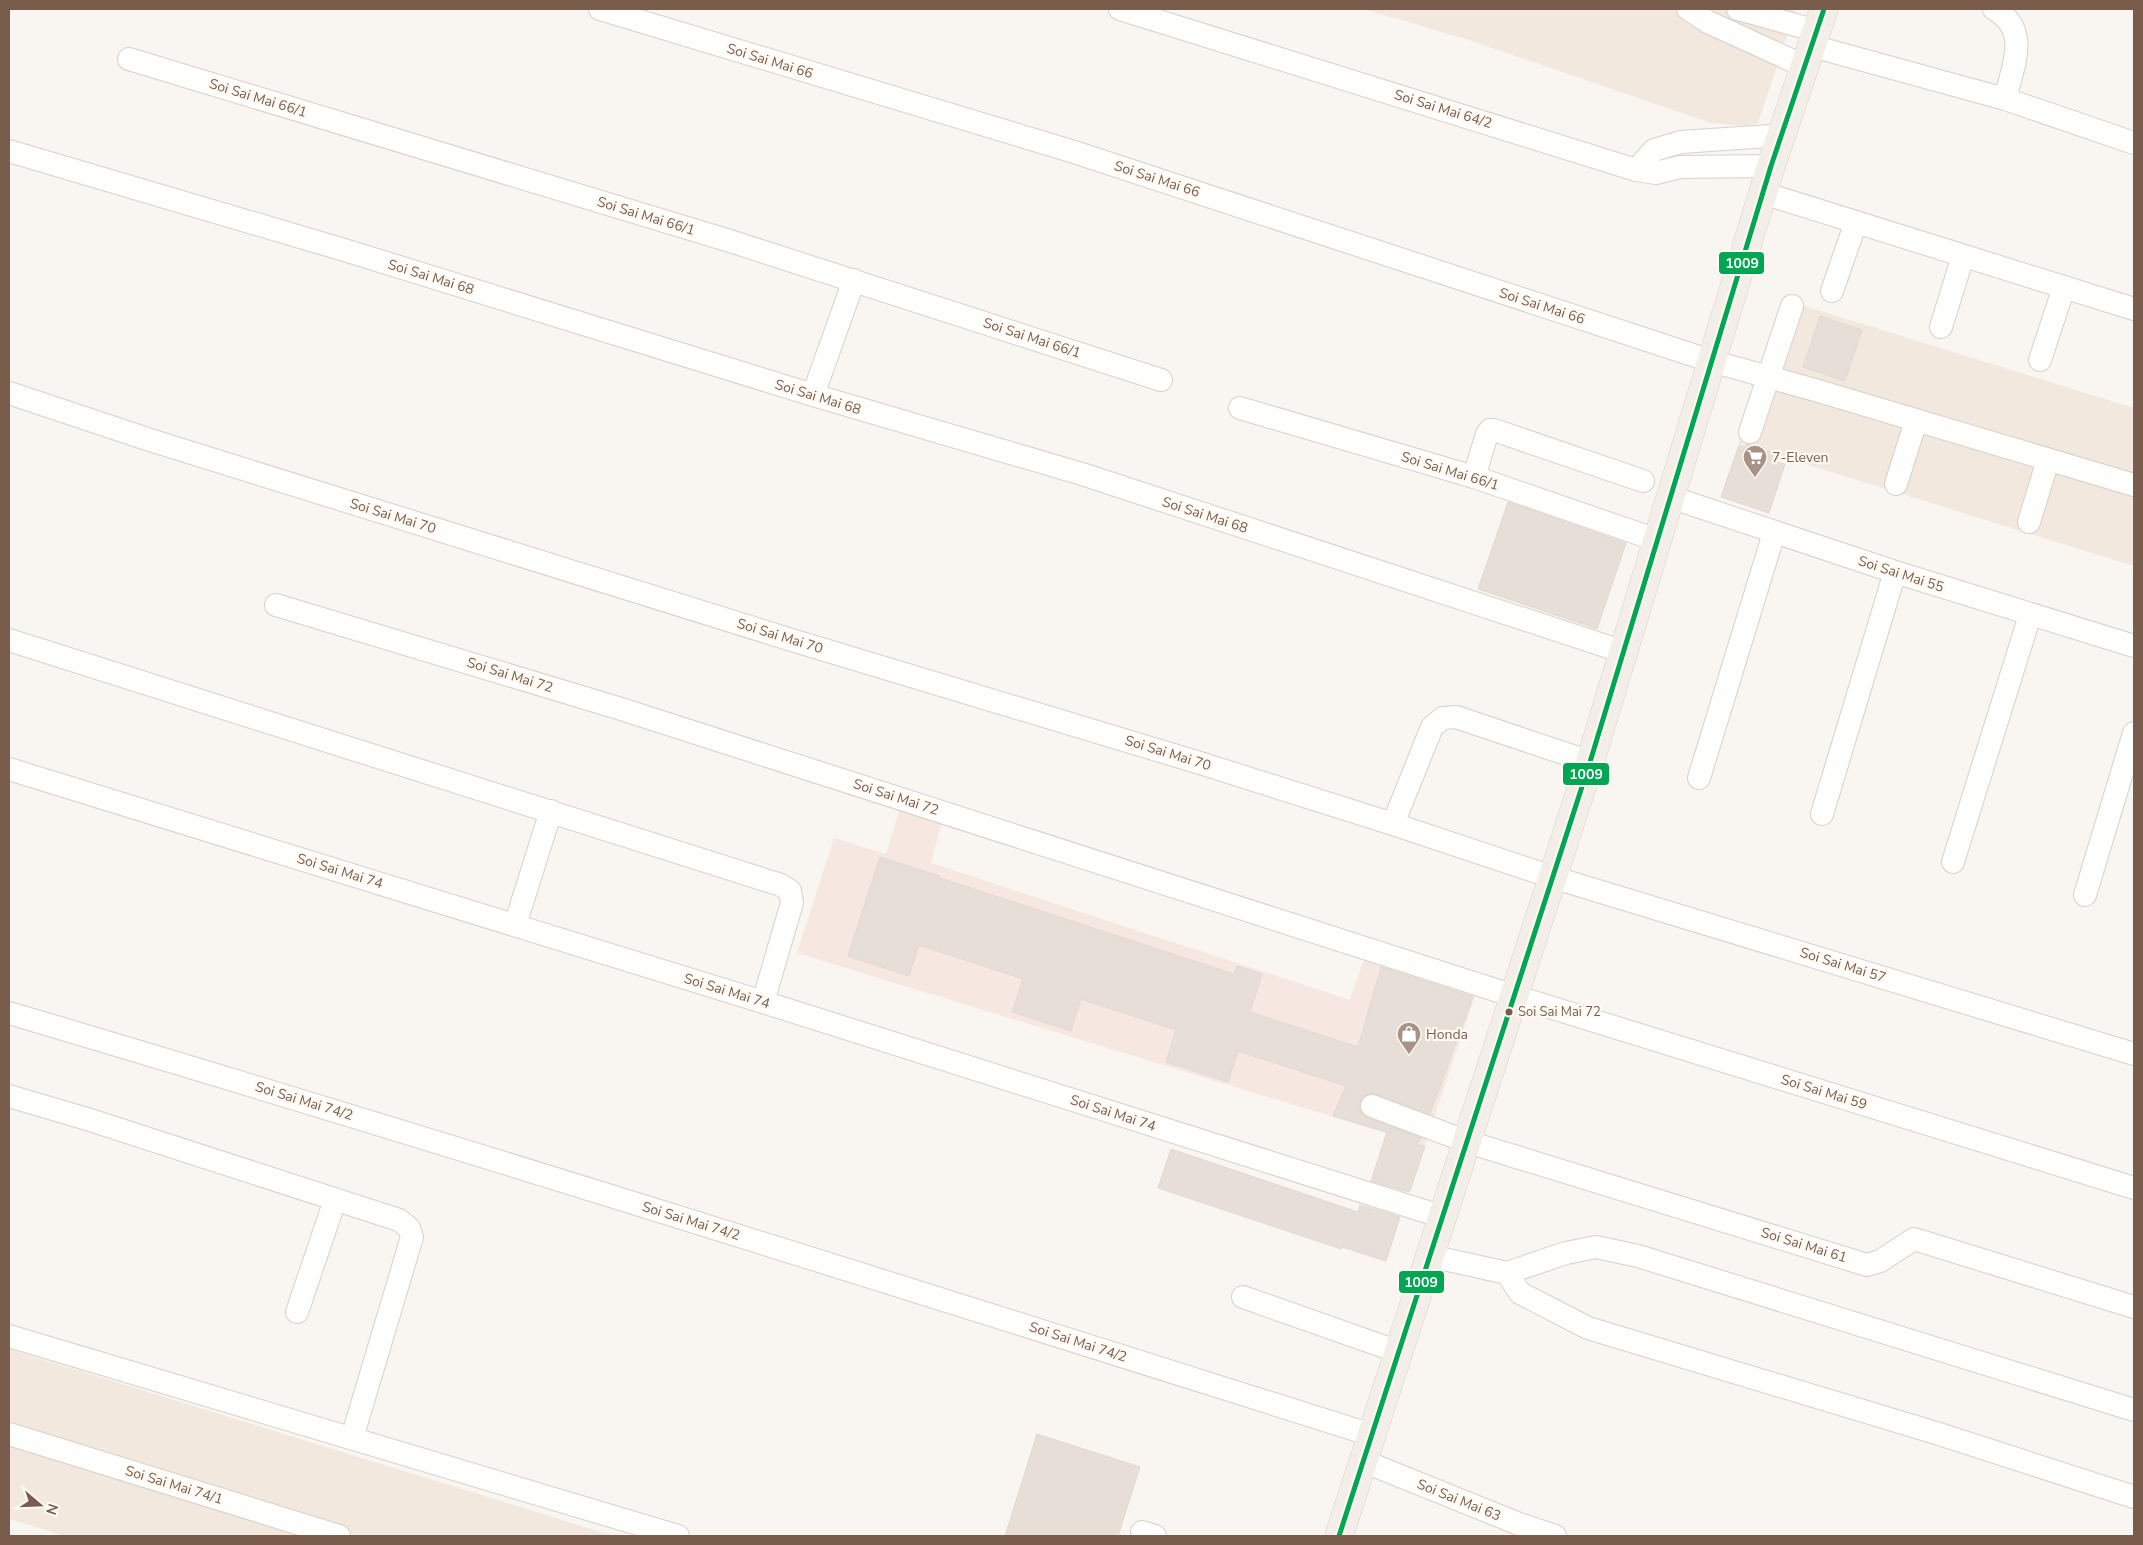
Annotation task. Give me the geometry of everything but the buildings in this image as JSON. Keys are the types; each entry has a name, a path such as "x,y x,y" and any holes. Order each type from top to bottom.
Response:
{"main road":[{"path":"1338,1536 1468,1142 1590,762 1771,166 1783,135 1814,38"}],"street":[{"name":"Soi Sai Mai 66","path":"600,9 1071,151 1711,361 2134,485"},
{"name":"Soi Sai Mai 64/2","path":"1120,9 1636,170 1656,173 1680,167 1771,166"},
{"path":"1688,9 1708,22 1814,38"},
{"path":"1738,9 1814,38 2134,142"},
{"path":"1994,9 2006,16 2013,25 2017,37 2005,99"},
{"name":"Soi Sai Mai 66/1","path":"129,58 854,280 1161,380"},
{"path":"1636,170 1654,150 1680,142 1783,135"},
{"name":"Soi Sai Mai 68","path":"9,151 342,249 813,396 1082,474 1624,652"},
{"path":"1763,194 2134,309"},
{"path":"1832,291 1856,222"},
{"path":"1941,327 1963,256"},
{"path":"813,396 854,280"},
{"path":"2040,360 2064,287"},
{"path":"1750,432 1792,306"},
{"name":"Soi Sai Mai 70","path":"9,393 150,440 598,580 1200,763 1393,824 1552,878"},
{"name":"Soi Sai Mai 66/1","path":"1240,408 1474,477 1657,540"},
{"path":"1896,484 1916,421"},
{"path":"1474,477 1486,434 1490,430 1643,481"},
{"path":"2029,522 2048,460"},
{"name":"Soi Sai Mai 55","path":"1670,497 1774,533 2030,615 2134,646"},
{"path":"1699,778 1774,533"},
{"path":"1822,814 1896,572"},
{"name":"Soi Sai Mai 72","path":"276,604 628,711 1514,996"},
{"path":"1954,862 2030,615"},
{"path":"9,640 780,885 790,891 792,903 763,1002"},
{"path":"1393,824 1432,728 1442,718 1456,717 1590,762"},
{"path":"2085,895 2134,733"},
{"name":"Soi Sai Mai 74","path":"9,770 763,1002 1443,1217"},
{"path":"515,925 551,811"},
{"name":"Soi Sai Mai 57","path":"1552,878 2134,1054"},
{"name":"Soi Sai Mai 59","path":"1514,996 2134,1188"},
{"name":"Soi Sai Mai 74/2","path":"9,1013 259,1087 1372,1435"},
{"path":"9,1096 399,1220 409,1228 412,1237 352,1438"},
{"name":"Soi Sai Mai 61","path":"1372,1106 1468,1142 1867,1264 1880,1261 1914,1239 2134,1307"},
{"path":"296,1312 335,1200"},
{"path":"1430,1256 1507,1273 1566,1253 1596,1247 1638,1256 2134,1410"},
{"path":"1507,1273 1520,1293 1588,1328 1936,1433 2134,1497"},
{"path":"1243,1298 1399,1352"},
{"path":"9,1336 678,1536"},
{"name":"Soi Sai Mai 74/1","path":"9,1434 339,1536"},
{"name":"Soi Sai Mai 63","path":"1363,1461 1519,1524 1555,1536"}],"shaded area":[{"path":"1364,9 1796,9 1758,123 1743,126 1711,123 1469,40"},
{"path":"1785,300 2134,408 2134,566 1738,443"},
{"path":"900,808 942,821 931,863 1350,1000 1365,956 1477,990 1425,1145 797,953 834,838 886,854"},
{"path":"9,1349 614,1536 65,1536 9,1519"}],"transit line":[{"name":"1009","path":"1339,1536 1590,762 1771,166 1824,9"}],"place":[{"name":"7-Eleven","path":"1755,478"},
{"name":"Soi Sai Mai 72","path":"1509,1012"},
{"name":"Honda","path":"1409,1055"}]}
